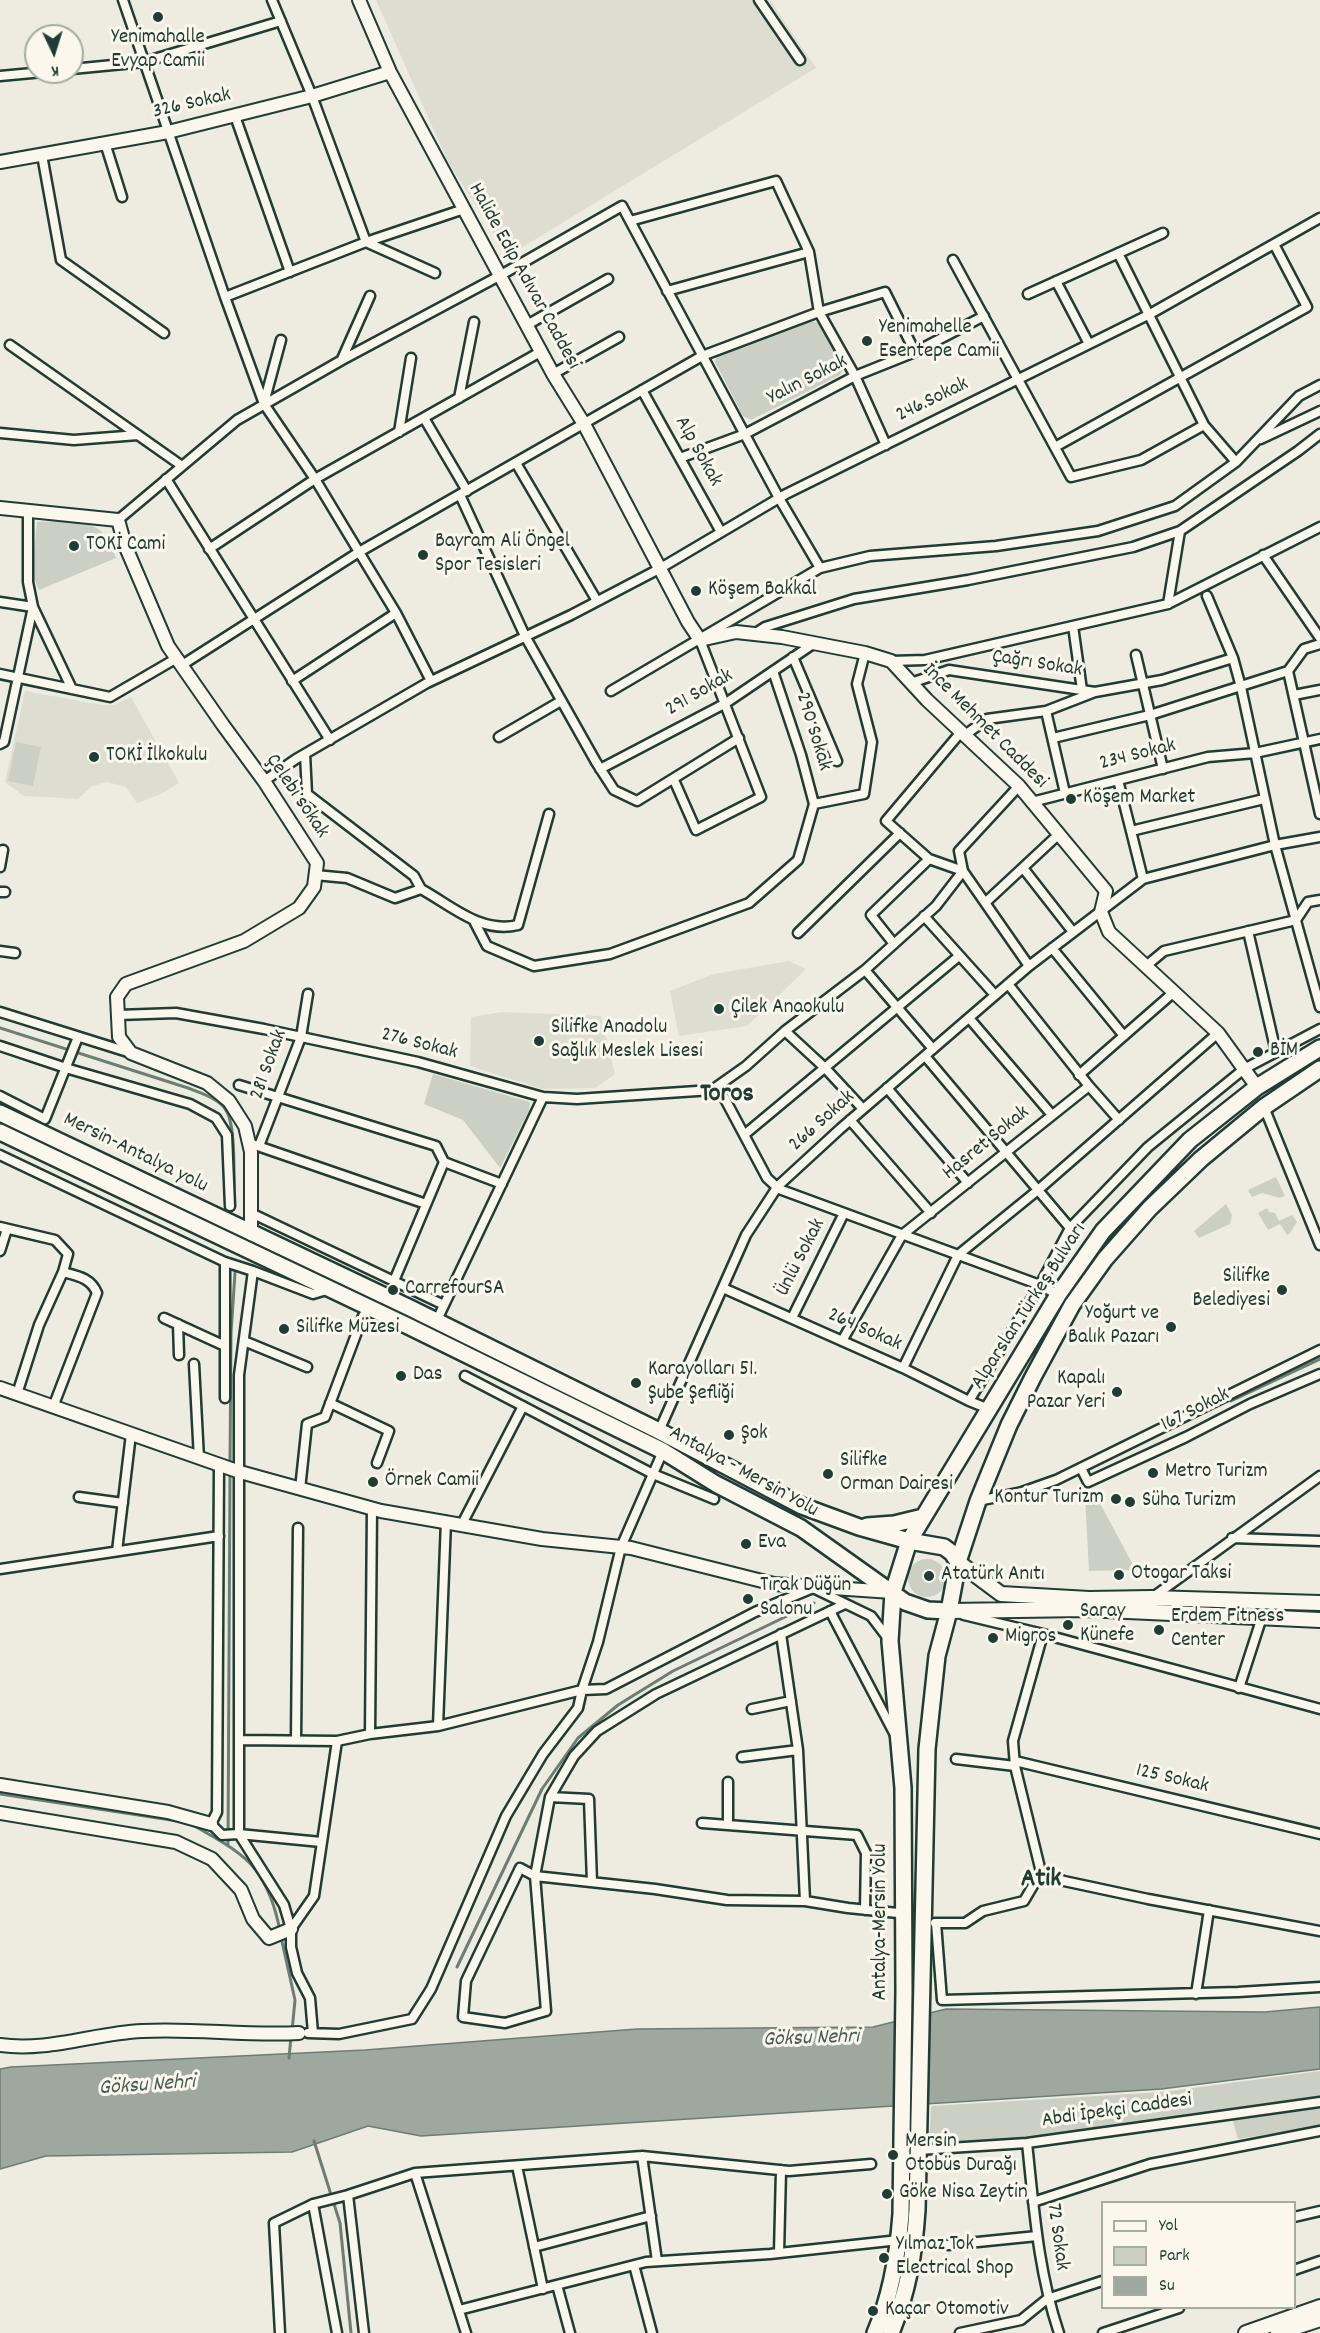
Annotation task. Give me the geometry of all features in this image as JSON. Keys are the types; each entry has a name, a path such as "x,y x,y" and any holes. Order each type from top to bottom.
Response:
{"highway":[{"name":"Alparslan Türkeş Bulvarı","path":"893,1592 909,1541 1058,1294 1103,1231 1190,1140 1257,1087 1320,1048"},
{"name":"Alparslan Türkeş Bulvarı","path":"958,1562 978,1501 1009,1425 1072,1305 1105,1259 1150,1208 1201,1159 1264,1107 1320,1069"},
{"name":"Mersin-Antalya yolu","path":"0,1113 226,1212 251,1233"},
{"name":"Mersin-Antalya yolu","path":"0,1132 251,1252"},
{"name":"Antalya - Mersin Yolu","path":"251,1233 659,1431 802,1506 859,1527 909,1541"},
{"name":"Antalya - Mersin Yolu","path":"251,1252 663,1451 716,1484 801,1528 893,1592"},
{"path":"859,1527 894,1524 923,1517"},
{"path":"893,1592 904,1602 915,1606 928,1610 949,1611 958,1562 944,1547 909,1541"},
{"path":"890,1641 893,1592"},
{"name":"Antalya-Mersin Yolu","path":"891,2333 903,2304 910,2278 917,2210 927,1749 937,1656 949,1611"},
{"name":"Antalya-Mersin Yolu","path":"875,2333 882,2318 899,2240 902,2134 903,1788 890,1641"}],"main road":[{"path":"958,1562 1001,1594 1089,1599 1151,1598 1320,1602"},
{"path":"949,1611 1085,1609 1320,1620"},
{"path":"1246,2333 1320,2307"},
{"path":"1278,2333 1320,2319"}],"street":[{"path":"123,0 264,404 315,480 396,613 431,681"},
{"path":"272,0 312,96 366,242 435,273"},
{"name":"Halide Edip Adıvar Caddesi","path":"358,0 390,72 553,374 584,424 659,569"},
{"path":"759,0 800,60"},
{"path":"84,68 144,62 280,21"},
{"name":"326 Sokak","path":"0,162 168,132 312,96 390,72"},
{"path":"0,76 24,74"},
{"path":"235,116 290,272"},
{"path":"105,143 122,197"},
{"path":"42,155 61,260 164,333"},
{"path":"630,221 776,181 808,252 819,312 855,376 886,445"},
{"path":"0,508 118,520 237,420 622,206 779,498 820,568"},
{"path":"225,297 366,242 464,210"},
{"name":"246.Sokak","path":"264,782 305,754 431,681 659,569 779,498 1150,314 1320,218"},
{"path":"1028,294 1163,233"},
{"path":"1055,447 1307,307 1274,244"},
{"path":"667,291 808,252"},
{"path":"1118,253 1204,425 1236,462"},
{"path":"953,260 1071,477 1141,460 1204,425"},
{"path":"527,325 608,279"},
{"path":"1056,281 1089,344"},
{"path":"0,674 110,697 179,662 253,620 359,552 702,356 819,312 885,292 915,351"},
{"path":"342,360 370,296"},
{"name":"Yalın Sokak","path":"680,458 745,434 855,376 915,351 984,316"},
{"path":"459,398 474,322"},
{"path":"553,374 619,337"},
{"path":"264,404 281,340"},
{"path":"10,345 182,466"},
{"path":"210,549 315,480 542,351"},
{"path":"399,432 411,358"},
{"path":"611,691 820,568 870,556 996,546 1098,531 1174,506 1236,462 1299,396 1320,385"},
{"name":"Alp Sokak","path":"642,390 721,532"},
{"path":"1256,441 1320,411"},
{"path":"424,418 464,493 525,636 614,790 638,801 739,738"},
{"path":"0,433 74,440 138,435"},
{"path":"753,634 765,627 854,599 968,580 1133,547 1180,531 1320,434"},
{"path":"516,463 597,601"},
{"path":"166,479 330,740"},
{"path":"27,511 28,582 33,607 72,689"},
{"name":"Çelebi sokak","path":"118,520 124,545 168,646 264,782 317,863 314,887 299,908 244,941 126,984 117,998 119,1037 131,1053"},
{"path":"891,661 925,660 1168,604 1320,527"},
{"path":"1168,604 1180,531"},
{"path":"1263,555 1320,638"},
{"path":"659,569 700,640 761,797 696,830 674,780"},
{"path":"1208,596 1233,658 1241,687 1275,845 1320,1006"},
{"path":"0,602 33,607"},
{"path":"0,744 4,742 33,607"},
{"path":"292,681 396,613"},
{"path":"1073,626 1082,690"},
{"name":"İnce Mehmet Caddesi","path":"700,640 736,632 865,653 891,661 963,734 1019,786 1106,891 1101,909 1109,932 1218,1033 1257,1087"},
{"name":"291 Sokak","path":"600,769 726,703 813,644"},
{"path":"1053,738 1150,715 1241,687 1288,670 1304,649 1320,644"},
{"path":"474,921 487,946 534,966 610,954 749,903 798,860 814,804 864,794 872,742 857,684 865,653"},
{"path":"1136,655 1163,768"},
{"path":"793,657 837,761"},
{"path":"1095,692 1162,681 1233,658"},
{"name":"Çağrı Sokak","path":"911,683 949,669 1095,692"},
{"path":"1288,670 1320,814"},
{"name":"290 Sokak","path":"773,671 798,744 814,804"},
{"path":"1294,695 1320,690"},
{"name":"Çağrı Sokak","path":"900,833 886,821 963,734 987,719 1046,711 1095,692"},
{"path":"499,737 561,701"},
{"path":"1046,711 1065,793"},
{"name":"234 Sokak","path":"1032,802 1208,758 1255,753 1320,739"},
{"path":"305,754 307,794 414,876 421,890 474,921 492,928 518,925 549,814"},
{"path":"1118,780 1143,879 1275,845 1320,837"},
{"path":"1019,786 958,851 963,871 1029,966"},
{"path":"1131,831 1264,799"},
{"path":"798,933 900,833 929,859 963,871"},
{"path":"986,902 1059,834"},
{"path":"0,867 3,850"},
{"path":"894,944 871,915 929,859"},
{"path":"1023,868 1073,932"},
{"path":"963,871 936,906 865,970 785,1031 747,1066 715,1088 767,1178 777,1187 1040,1285 1058,1294"},
{"path":"315,875 347,878 395,898 421,890"},
{"name":"266 Sokak","path":"659,1431 746,1235 777,1187 850,1120 1029,966 1143,879"},
{"path":"1146,966 1164,951 1296,920 1308,902 1320,900"},
{"path":"924,916 995,995"},
{"path":"1248,931 1276,1052"},
{"path":"1052,948 1124,1035"},
{"path":"0,951 15,953"},
{"path":"744,1135 959,956"},
{"path":"865,970 933,1049"},
{"path":"1008,984 1079,1075 1119,1120"},
{"path":"1079,1075 1174,992"},
{"name":"281 Sokak","path":"254,1145 278,1097 301,1037 308,994"},
{"path":"0,1012 131,1053 207,1083 229,1101 254,1145 426,1204"},
{"name":"276 Sokak","path":"118,1015 176,1013 301,1037 418,1062 543,1097 577,1099 715,1088"},
{"path":"969,1018 1052,1115"},
{"path":"969,1401 1040,1285 1070,1227 1148,1147 1244,1069 1320,1029"},
{"path":"785,1031 825,1068 863,1109"},
{"path":"903,1368 958,1255 1038,1190 1218,1033"},
{"path":"0,1096 45,1119 78,1037"},
{"path":"0,1046 68,1064 190,1104 216,1118 227,1135 226,1212"},
{"path":"925,1056 1070,1227"},
{"path":"239,1085 436,1146 444,1162 502,1184"},
{"name":"Hasret Sokak","path":"842,1341 902,1235 1089,1086"},
{"path":"887,1088 968,1183"},
{"path":"436,1322 543,1097"},
{"path":"1264,1107 1317,1225 1320,1245"},
{"path":"850,1120 931,1213"},
{"path":"251,1233 251,1152 254,1145"},
{"path":"0,1155 225,1262 253,1270 313,1294 330,1289"},
{"path":"394,1281 444,1162"},
{"path":"251,1213 444,1305"},
{"name":"Ünlü Sokak","path":"792,1318 844,1213"},
{"path":"0,1251 4,1228 55,1240 68,1254 63,1272 39,1325 17,1394"},
{"path":"225,1262 225,1398"},
{"path":"253,1270 239,1375 239,1834 284,1905 291,1929 291,1947 297,1973 310,1998 313,2033"},
{"path":"53,1407 98,1293 85,1279 63,1272"},
{"name":"264 Sokak","path":"723,1288 989,1409"},
{"path":"300,1489 308,1424 325,1417 363,1316"},
{"path":"164,1318 225,1346"},
{"path":"177,1324 179,1354"},
{"path":"244,1341 307,1366"},
{"path":"978,1501 1022,1492 1056,1480 1320,1350"},
{"path":"194,1364 199,1459"},
{"name":"167 Sokak","path":"1081,1468 1088,1482 1186,1437 1250,1404 1320,1374"},
{"path":"465,1376 653,1474 714,1499"},
{"path":"0,1388 219,1466 372,1508 542,1539 621,1547 774,1584 893,1592"},
{"path":"330,1403 389,1431 377,1463"},
{"path":"462,1524 523,1406"},
{"path":"117,1551 131,1434"},
{"path":"0,2045 14,2047 66,2043 141,2031 339,2034 412,2019 431,1989 506,1816 543,1754 578,1708 598,1642 621,1547 663,1451"},
{"path":"211,1824 217,1812 219,1466"},
{"path":"1151,1598 1320,1476"},
{"path":"80,1497 123,1503"},
{"path":"370,1734 372,1508"},
{"path":"438,1726 446,1521"},
{"path":"296,1740 298,1528"},
{"path":"0,1569 219,1536"},
{"path":"1232,1538 1320,1541"},
{"path":"239,1740 337,1741 370,1734 438,1726 582,1690 606,1689 755,1612 813,1588 871,1616 890,1641"},
{"path":"845,1604 656,1694 597,1731 574,1756 550,1797 535,1876 546,2012 505,2023 463,2017 465,1981 520,1868 535,1876 727,1900 805,1901 898,1913"},
{"path":"830,1611 899,1741"},
{"path":"949,1611 1320,1709"},
{"path":"1239,1688 1262,1617"},
{"path":"781,1634 798,1750 805,1901"},
{"path":"1043,1634 1028,1696 1013,1741 1015,1764 1041,1872 1024,1901 983,1911 965,1923 936,1923 942,2001 1196,1994 1320,1987"},
{"path":"752,1709 791,1701"},
{"path":"0,1813 176,1842 212,1859 241,1890 253,1919 268,1938 291,1929 314,1896 337,1741"},
{"path":"742,1757 798,1750"},
{"name":"125 Sokak","path":"956,1759 1015,1764 1320,1834"},
{"path":"728,1782 728,1825"},
{"path":"0,1785 168,1812 211,1824 222,1835 239,1834 321,1842"},
{"path":"550,1797 589,1799 592,1882"},
{"path":"702,1823 857,1834 866,1852 865,1910"},
{"path":"1041,1872 1064,1881 1320,1931"},
{"path":"1196,1994 1209,1910"},
{"name":"Abdi İpekçi Caddesi","path":"918,2142 1027,2143 1320,2102"},
{"path":"1033,2202 1150,2164 1320,2131"},
{"name":"72 Sokak","path":"1027,2143 1037,2236 1047,2299 1059,2333"},
{"path":"642,2156 657,2261"},
{"path":"280,2333 274,2223 313,2204 415,2173 642,2156 781,2170 871,2164"},
{"path":"517,2166 543,2289"},
{"path":"779,2253 781,2170"},
{"path":"415,2173 466,2333"},
{"path":"348,2195 364,2333"},
{"path":"313,2204 337,2333"},
{"path":"1296,2217 1320,2211"},
{"path":"534,2247 651,2216"},
{"path":"948,2245 1037,2236"},
{"path":"459,2310 657,2261 779,2253 899,2240"},
{"path":"1296,2269 1320,2261"},
{"path":"634,2265 652,2333"},
{"path":"960,2333 1021,2320 1047,2299 1101,2281"},
{"path":"557,2285 570,2333"},
{"path":"1103,2333 1173,2309"}],"shaded area":[{"path":"376,0 770,0 816,68 508,256 448,162"},
{"path":"25,691 102,705 114,705 131,697 179,783 161,794 137,803 126,787 107,782 92,786 78,799 24,796 5,782"},
{"name":"Çilek Anaokulu","path":"789,961 806,969 747,1026 679,1036 670,991 714,974"},
{"name":"Silifke Anadolu Sağlık Meslek Lisesi","path":"502,1012 601,1016 615,1074 595,1088 542,1089 470,1066 471,1017"}],"green space":[{"path":"805,320 819,323 844,367 840,375 751,420 743,416 715,362 718,353"},
{"path":"66,521 95,527 109,540 116,558 39,590 32,574 37,522"},
{"path":"16,742 41,747 33,786 8,781"},
{"path":"433,1074 530,1102 529,1111 500,1168 463,1120 424,1104"},
{"path":"1276,1177 1285,1196 1280,1198 1262,1193 1252,1197 1248,1190"},
{"path":"1226,1204 1232,1215 1230,1224 1199,1238 1194,1231"},
{"path":"1267,1208 1269,1212 1275,1213 1279,1221 1292,1215 1297,1222 1290,1233 1287,1235 1280,1224 1268,1230 1258,1213"},
{"path":"1094,1492 1140,1578 1132,1570 1089,1571 1085,1496"},
{"path":"927,1559 940,1565 946,1578 940,1591 927,1597 914,1591 908,1578 914,1565"},
{"path":"1320,2071 1320,2126 1238,2139 1230,2111 1063,2134 929,2145 931,2106 1163,2092"}],"water":[{"name":"Göksu Nehri","path":"1320,2007 1320,2069 1161,2089 421,2136 368,2126 292,2152 46,2156 0,2169 0,2069 11,2067 365,2050 637,2029 873,2027 946,2009 1265,2012"}],"waterway":[{"path":"0,1028 188,1088 220,1103 230,1119 234,1148 234,1187"},
{"path":"230,1464 231,1333 235,1273"},
{"path":"1231,1401 1320,1359"},
{"path":"228,1846 230,1473"},
{"path":"457,1967 542,1789 578,1738 618,1705 673,1671 814,1603"},
{"path":"0,1794 184,1822"},
{"path":"193,1825 234,1850 255,1869 271,1898 280,1931"},
{"path":"281,1937 295,2000 292,2031"},
{"path":"289,2058 291,2037"},
{"path":"314,2141 340,2223 351,2333"}],"place":[{"name":"Yenimahalle Evyap Camii","path":"158,17"},
{"name":"Yenimahelle Esentepe Camii","path":"867,341"},
{"name":"TOKİ Cami","path":"74,546"},
{"name":"Bayram Ali Öngel Spor Tesisleri","path":"423,555"},
{"name":"Köşem Bakkal","path":"696,591"},
{"name":"TOKİ İlkokulu","path":"94,757"},
{"name":"Köşem Market","path":"1071,799"},
{"name":"Çilek Anaokulu","path":"719,1009"},
{"name":"Silifke Anadolu Sağlık Meslek Lisesi","path":"539,1041"},
{"name":"BİM","path":"1258,1052"},
{"name":"CarrefourSA","path":"393,1290"},
{"name":"Silifke Belediyesi","path":"1282,1290"},
{"name":"Yoğurt ve Balık Pazarı","path":"1171,1327"},
{"name":"Silifke Müzesi","path":"284,1329"},
{"name":"Das","path":"401,1376"},
{"name":"Karayolları 51. Şube Şefliği","path":"636,1383"},
{"name":"Kapalı Pazar Yeri","path":"1117,1392"},
{"name":"Şok","path":"729,1435"},
{"name":"Metro Turizm","path":"1153,1473"},
{"name":"Silifke Orman Dairesi","path":"828,1474"},
{"name":"Örnek Camii","path":"373,1482"},
{"name":"Kontur Turizm","path":"1116,1499"},
{"name":"Süha Turizm","path":"1130,1502"},
{"name":"Eva","path":"746,1544"},
{"name":"Otogar Taksi","path":"1119,1575"},
{"name":"Atatürk Anıtı","path":"929,1576"},
{"name":"Tırak Düğün Salonu","path":"748,1599"},
{"name":"Saray Künefe","path":"1068,1625"},
{"name":"Erdem Fitness Center","path":"1159,1630"},
{"name":"Migros","path":"993,1638"},
{"name":"Mersin Otobüs Durağı","path":"893,2155"},
{"name":"Göke Nisa Zeytin","path":"887,2194"},
{"name":"Yılmaz Tok Electrical Shop","path":"884,2258"},
{"name":"Kaçar Otomotiv","path":"873,2311"}],"district":[{"name":"Toros","path":"727,1096"},
{"name":"Atik","path":"1041,1881"}]}
